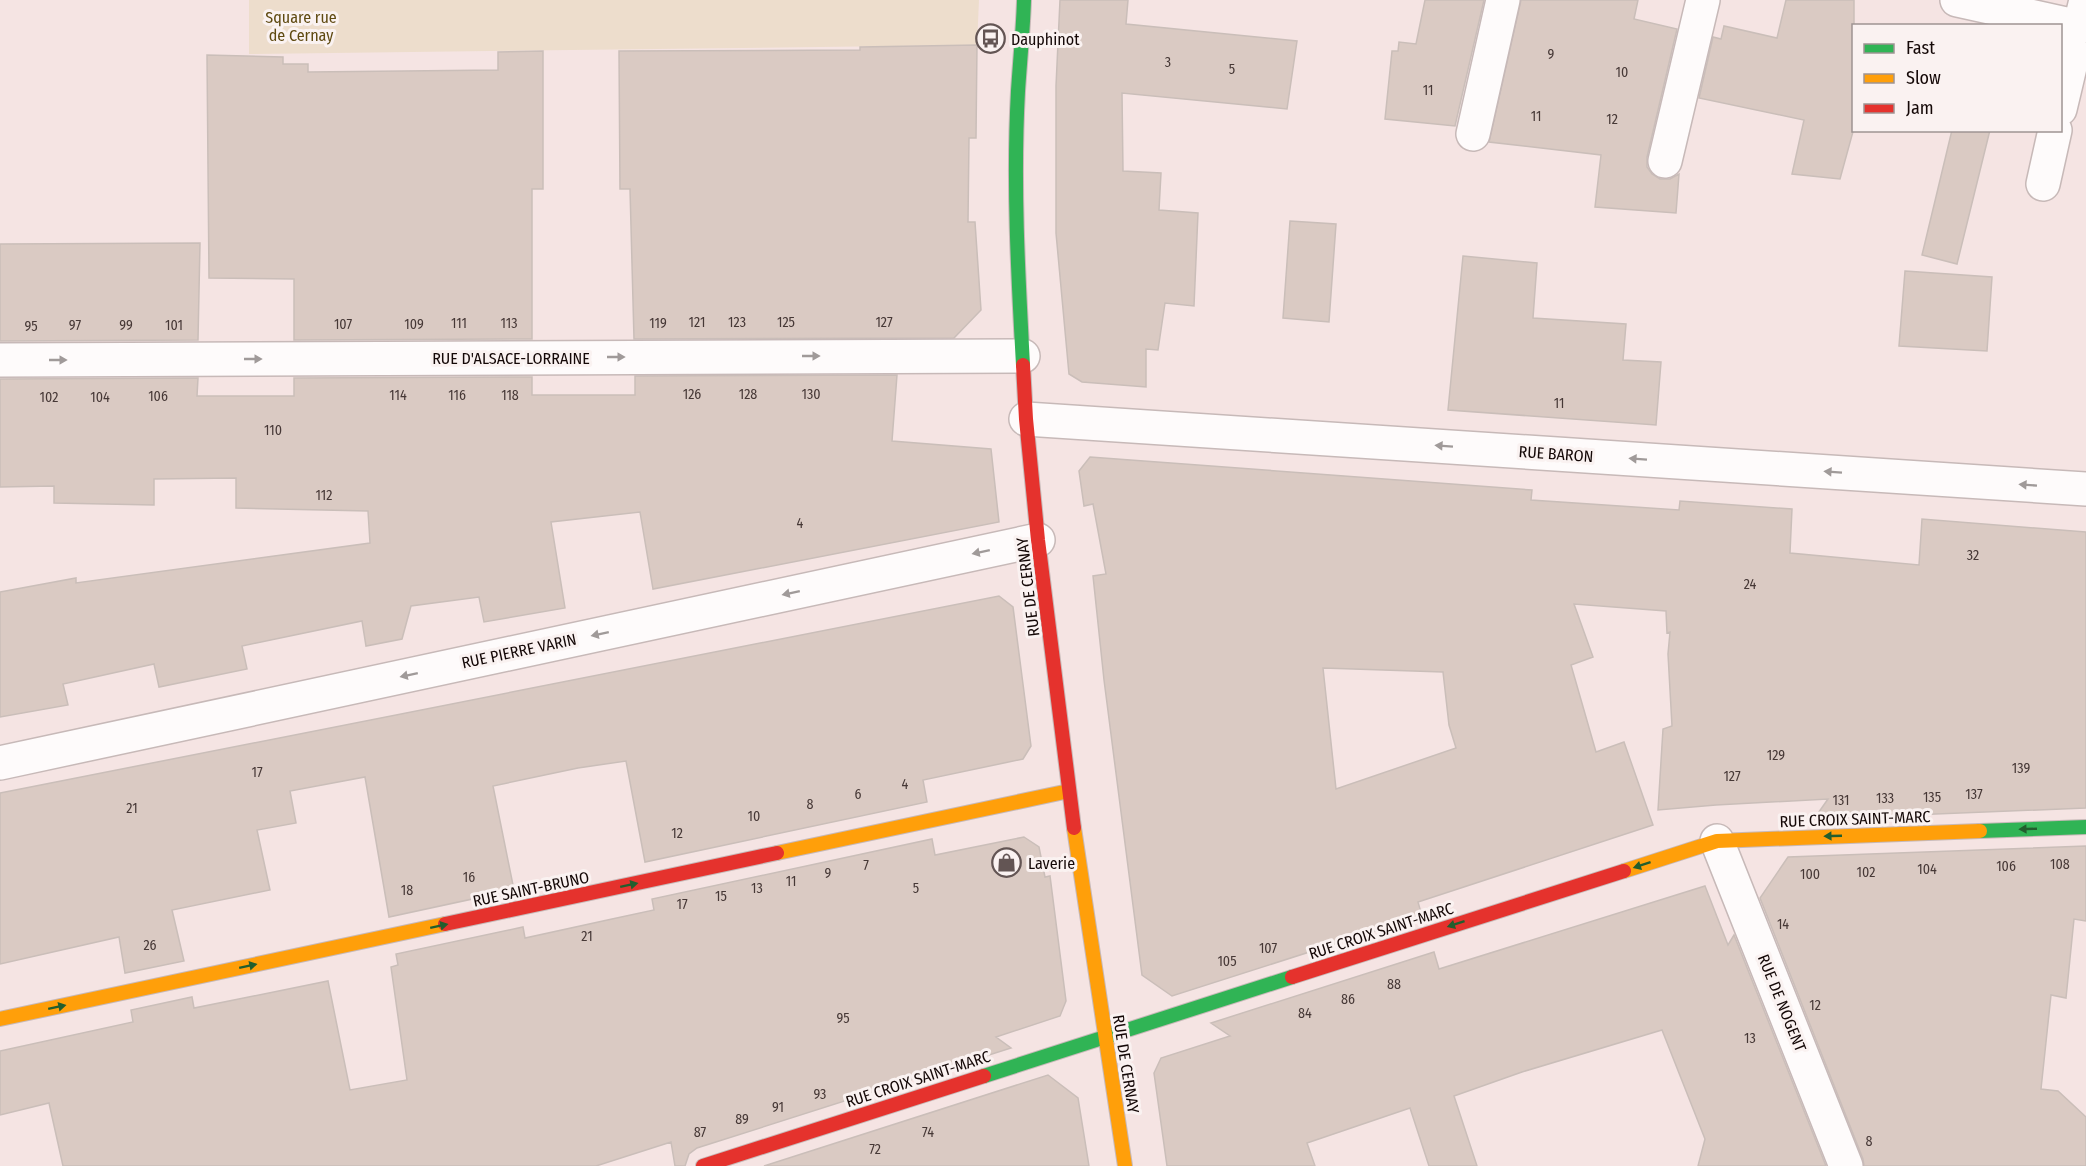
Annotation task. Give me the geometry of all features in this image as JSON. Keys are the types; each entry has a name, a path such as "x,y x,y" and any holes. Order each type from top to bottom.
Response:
{"street":[{"name":"RUE DE CERNAY","path":"1024,0 1018,91 1016,231 1026,418 1038,540 1069,791 1125,1166"},
{"path":"1473,134 1503,0"},
{"path":"1665,161 1703,0"},
{"path":"1957,0 2084,18 2062,105"},
{"path":"2043,184 2055,132"},
{"name":"RUE D'ALSACE-LORRAINE","path":"0,360 1023,356"},
{"name":"RUE BARON","path":"1026,418 2086,489"},
{"name":"RUE PIERRE VARIN","path":"0,762 1038,540"},
{"name":"RUE SAINT-BRUNO","path":"0,1019 1069,791"},
{"name":"RUE CROIX SAINT-MARC","path":"703,1166 1717,841 2086,826"},
{"name":"RUE DE NOGENT","path":"1717,841 1846,1166"}],"green space":[{"name":"Square rue de Cernay","path":"249,0 979,0 977,45 249,54"}],"building":[{"path":"1060,0 1128,0 1126,24 1297,41 1287,109 1122,93 1123,171 1161,173 1159,210 1198,213 1194,306 1165,303 1158,350 1146,349 1146,387 1082,382 1069,374 1056,233 1056,86"},
{"path":"1425,0 1484,0 1455,126 1385,119 1392,51 1398,51 1399,42 1416,44"},
{"path":"1521,0 1638,0 1634,19 1677,29 1647,157 1647,167 1660,179 1670,179 1679,174 1676,213 1595,207 1601,155 1489,142"},
{"path":"1786,0 1854,0 1854,24 1852,24 1853,132 1840,179 1792,174 1804,120 1699,98 1713,37 1721,39 1724,26 1777,38"},
{"path":"977,45 976,138 969,138 968,222 975,222 981,310 954,338 634,339 630,189 620,189 619,51 860,50 860,47"},
{"path":"543,51 543,189 532,189 532,339 294,340 294,279 209,278 207,55 283,57 283,64 308,64 308,72 498,70 498,52"},
{"path":"1952,132 1990,132 1957,264 1922,255"},
{"path":"1290,221 1336,224 1329,322 1283,318"},
{"path":"200,243 198,340 0,341 0,244"},
{"path":"1463,256 1537,263 1533,318 1626,324 1623,360 1661,362 1656,425 1448,410"},
{"path":"1905,271 1992,277 1987,351 1899,346"},
{"path":"897,375 892,441 991,449 999,522 653,589 640,512 551,522 565,608 484,622 479,597 411,606 402,639 366,646 362,621 242,646 247,669 159,687 154,664 63,684 68,705 0,717 0,592 76,578 76,583 370,543 368,511 236,508 236,478 154,479 154,505 54,503 54,486 0,487 0,379 198,378 197,396 294,396 294,378 532,377 532,395 635,395 635,376"},
{"path":"1090,457 1532,490 1531,500 1679,510 1680,501 1792,509 1790,553 1919,565 1922,519 2086,532 2086,808 1814,819 1828,799 1658,810 1663,729 1672,726 1668,654 1670,632 1667,633 1666,611 1574,604 1593,657 1571,665 1596,752 1624,742 1653,825 1418,902 1422,916 1172,996 1142,975 1093,576 1106,574 1093,504 1084,506 1079,471","holes":["1323,668 1443,672 1449,725 1456,748 1336,789"]},
{"path":"999,596 1013,607 1031,746 1023,759 923,780 927,802 645,862 626,761 578,768 493,786 514,890 389,917 365,777 290,791 296,823 257,830 270,890 172,910 184,961 125,973 119,937 0,964 0,793"},
{"path":"1024,837 1039,847 1045,877 1050,876 1066,1001 1060,1016 996,1037 1011,1048 697,1148 689,1154 685,1166 675,1166 671,1142 596,1166 63,1166 49,1103 0,1115 0,1051 133,1022 131,1010 192,997 194,1008 328,981 350,1090 407,1080 391,967 398,965 396,954 523,927 525,938 654,910 652,899 932,839 935,855"},
{"path":"2086,846 2086,921 2074,919 2066,998 2051,995 2041,1089 2058,1091 2086,1117 2086,1166 1864,1166 1760,898 1788,857"},
{"path":"1705,886 1728,945 1734,935 1826,1166 1698,1166 1705,1139 1662,1030 1522,1072 1454,1096 1477,1166 1429,1166 1410,1108 1307,1143 1315,1166 1167,1166 1154,1073 1161,1058 1230,1036 1211,1023 1434,952 1439,969"},
{"path":"1048,1075 1078,1098 1089,1166 764,1166"}],"traffic: fast":[{"path":"1023,365 1016,159 1024,0"},
{"path":"1980,831 2086,827"},
{"path":"984,1076 1292,977"}],"traffic: slow":[{"path":"777,853 1069,791"},
{"path":"1074,828 1125,1166"},
{"path":"1624,871 1717,841 1980,831"},
{"path":"0,1019 445,924"}],"traffic: jam":[{"path":"1023,365 1038,540 1074,828"},
{"path":"445,924 777,853"},
{"path":"1292,977 1624,871"},
{"path":"703,1166 984,1076"}],"place":[{"name":"Dauphinot","path":"990,39"},
{"name":"Laverie","path":"1007,863"}]}
